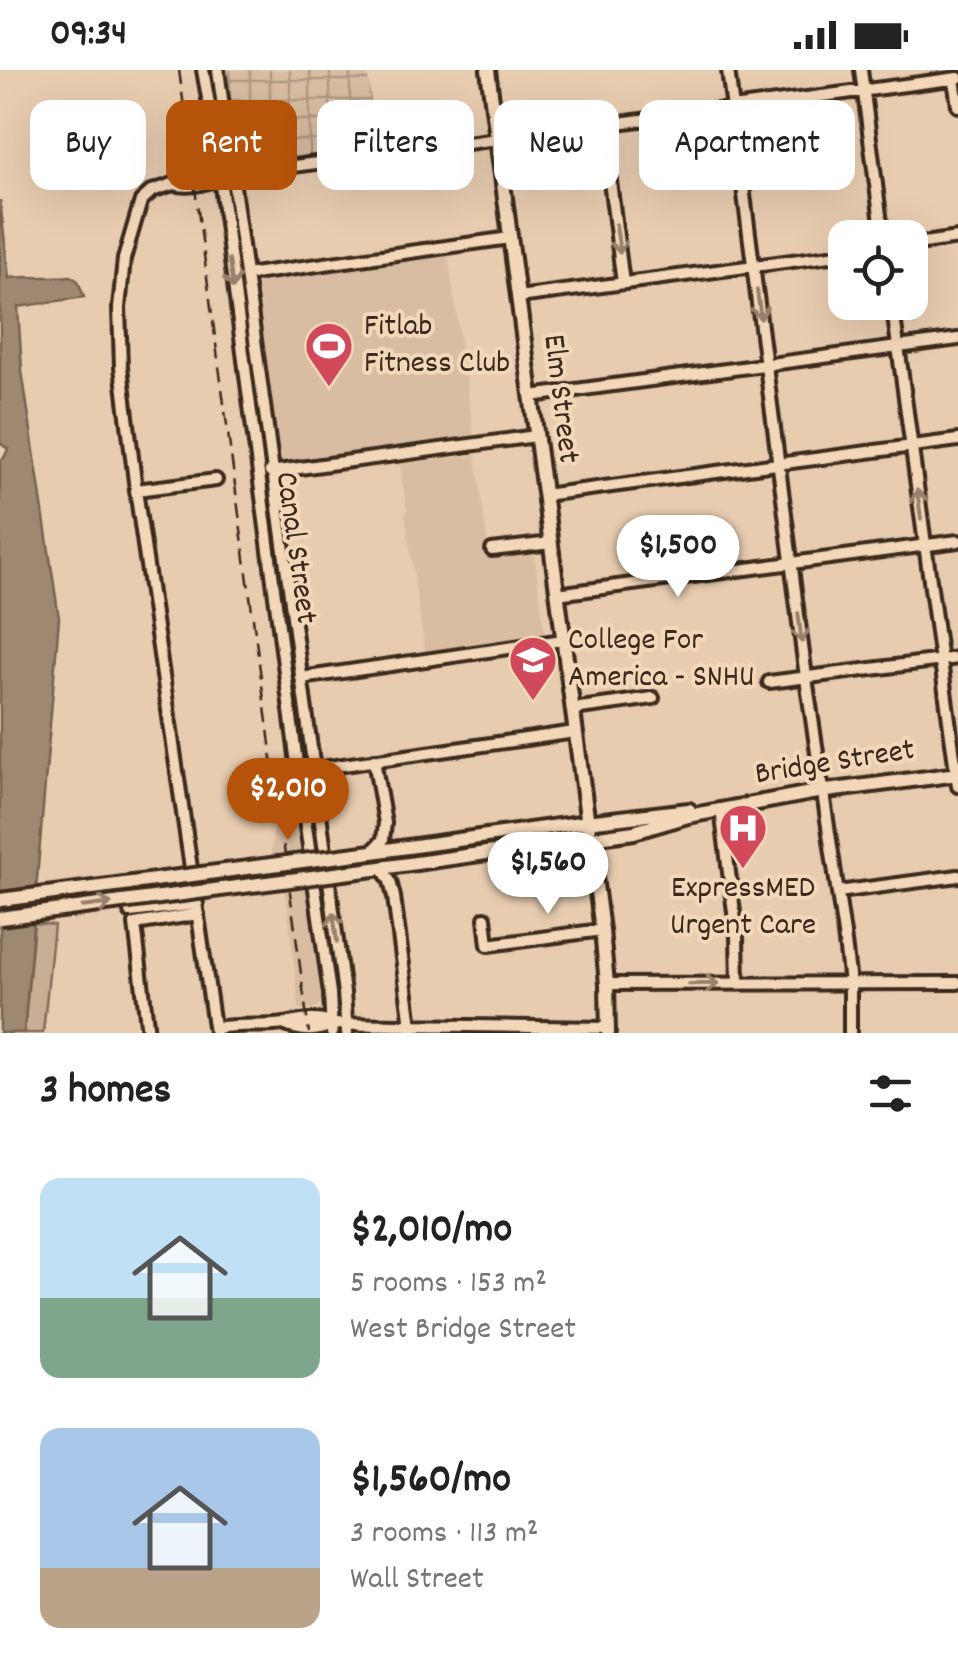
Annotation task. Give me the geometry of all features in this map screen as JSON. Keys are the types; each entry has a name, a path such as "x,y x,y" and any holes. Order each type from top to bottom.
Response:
{"main road":[{"name":"Elm Street","path":"488,70 494,117"},
{"name":"Elm Street","path":"504,190 602,930 608,1030"},
{"name":"Bridge Street","path":"0,918 634,832 721,810 823,791 958,778"},
{"name":"Bridge Street","path":"0,900 587,822 700,808 721,810"}],"street":[{"name":"Canal Street","path":"204,70 208,100"},
{"name":"Canal Street","path":"218,70 222,100"},
{"path":"728,70 732,100"},
{"path":"861,70 881,220"},
{"path":"795,100 956,78 958,106"},
{"path":"297,166 494,141"},
{"path":"166,186 152,190 141,202 131,230 120,282 121,367 215,1031 284,1029 297,1020 323,1020 332,1028 346,1029 608,1030"},
{"name":"Canal Street","path":"220,190 332,1028"},
{"name":"Canal Street","path":"235,190 346,1029"},
{"path":"611,190 623,283"},
{"path":"744,190 806,677 850,983 850,1033"},
{"path":"246,275 510,238"},
{"path":"928,242 958,238"},
{"path":"518,298 828,256"},
{"path":"894,320 958,778"},
{"path":"531,396 958,339"},
{"path":"258,474 536,436"},
{"path":"544,495 958,440"},
{"path":"136,490 216,480"},
{"path":"557,594 958,542"},
{"path":"492,550 551,543"},
{"path":"301,678 563,640"},
{"path":"769,682 958,658"},
{"path":"572,709 653,698"},
{"path":"259,777 576,732"},
{"path":"372,852 383,840 385,823 374,760"},
{"path":"721,810 737,936 738,984"},
{"path":"378,868 390,881 394,897 412,1029"},
{"path":"838,892 958,876"},
{"path":"130,912 198,909"},
{"path":"148,1033 136,924 198,909"},
{"path":"484,918 488,946 602,930"},
{"path":"607,984 958,984"}],"shaded area":[{"path":"227,70 367,70 371,100 317,100 317,154 297,157 297,100 231,100"},
{"path":"0,200 9,278 71,276 78,281 84,297 18,307 22,371 59,618 24,1033 0,1033 0,460 8,449 0,443"},
{"path":"448,255 474,436 280,462 257,280"},
{"path":"476,455 489,559 534,553 545,635 425,652 400,464"},
{"path":"287,783 293,786 322,996 319,1006 312,1009 299,1009 287,900 271,849 274,824 270,787"},
{"path":"574,855 578,872 546,876 543,858"},
{"path":"34,923 54,925 43,1033 24,1033"}],"railway":[{"path":"179,70 309,1033"}],"place":[{"name":"Fitlab Fitness Club","path":"329,388"},
{"name":"College For America - SNHU","path":"533,702"},
{"name":"ExpressMED Urgent Care","path":"743,870"}]}
